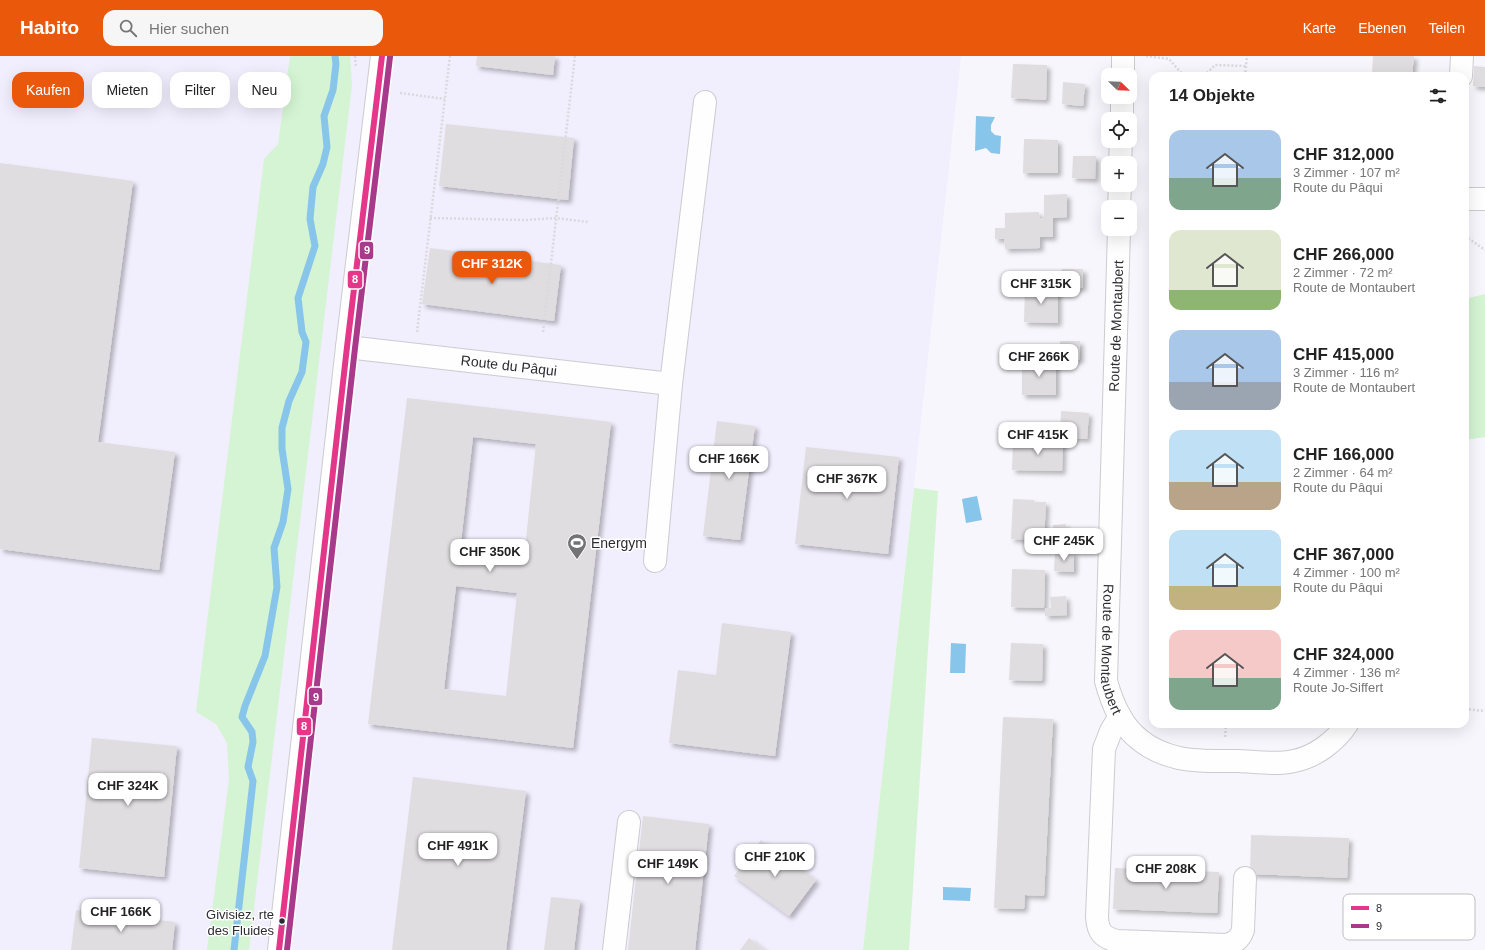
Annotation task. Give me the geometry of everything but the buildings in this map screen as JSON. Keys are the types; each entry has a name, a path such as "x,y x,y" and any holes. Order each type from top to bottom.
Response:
{"street":[{"path":"279,950 347,347 382,56"},
{"path":"1123,68 1124,56"},
{"path":"1461,72 1462,56"},
{"path":"655,561 671,384 705,102"},
{"path":"1469,199 1485,199"},
{"name":"Route de Montaubert","path":"1119,236 1106,681 1111,700 1130,730 1140,740 1153,748 1177,758 1188,760 1278,763 1294,762 1309,756 1335,739 1344,728"},
{"name":"Route du Pâqui","path":"347,347 671,384"},
{"path":"1120,716 1111,731 1104,749 1097,917 1101,933 1108,938 1117,941 1226,945 1234,943 1240,937 1243,930 1245,878"},
{"path":"614,950 629,822"}],"path":[{"path":"414,355 450,56"},
{"path":"543,332 575,56"},
{"path":"1146,56 1169,59 1180,72"},
{"path":"1245,72 1246,56"},
{"path":"1208,72 1215,65 1246,66"},
{"path":"406,94 445,99"},
{"path":"430,218 525,220 556,218 588,222"},
{"path":"1469,239 1485,250"},
{"path":"1469,709 1485,711"},
{"path":"1225,739 1226,728"}],"shaded area":[{"path":"0,56 961,56 863,950 0,950"}],"green space":[{"path":"290,56 350,56 352,85 249,950 207,950 229,779 227,743 216,724 196,712 264,159 278,144 283,108 291,108 291,72 288,72"},
{"path":"1485,294 1485,437 1469,439 1469,298"},
{"path":"914,488 938,491 909,950 863,950"}],"water":[{"path":"976,116 995,117 991,125 991,131 995,135 1001,136 1000,154 991,153 986,148 975,151"},
{"path":"977,496 982,520 966,523 962,499"},
{"path":"951,643 966,644 965,673 950,673"},
{"path":"943,887 971,888 970,901 943,900"}],"waterway":[{"path":"234,950 253,781 248,767 253,742 252,732 242,717 265,656 277,587 274,548 283,522 288,489 282,449 282,428 289,401 302,372 306,342 302,332 298,298 315,246 310,219 313,187 323,164 327,147 324,116 333,90 336,64 335,56"}],"transit line":[{"name":"8","path":"279,950 347,347 382,56"},
{"name":"9","path":"287,950 355,348 390,57"}],"place":[{"name":"Energym","path":"577,560"},
{"name":"Givisiez, rte des Fluides","path":"282,921"}]}
